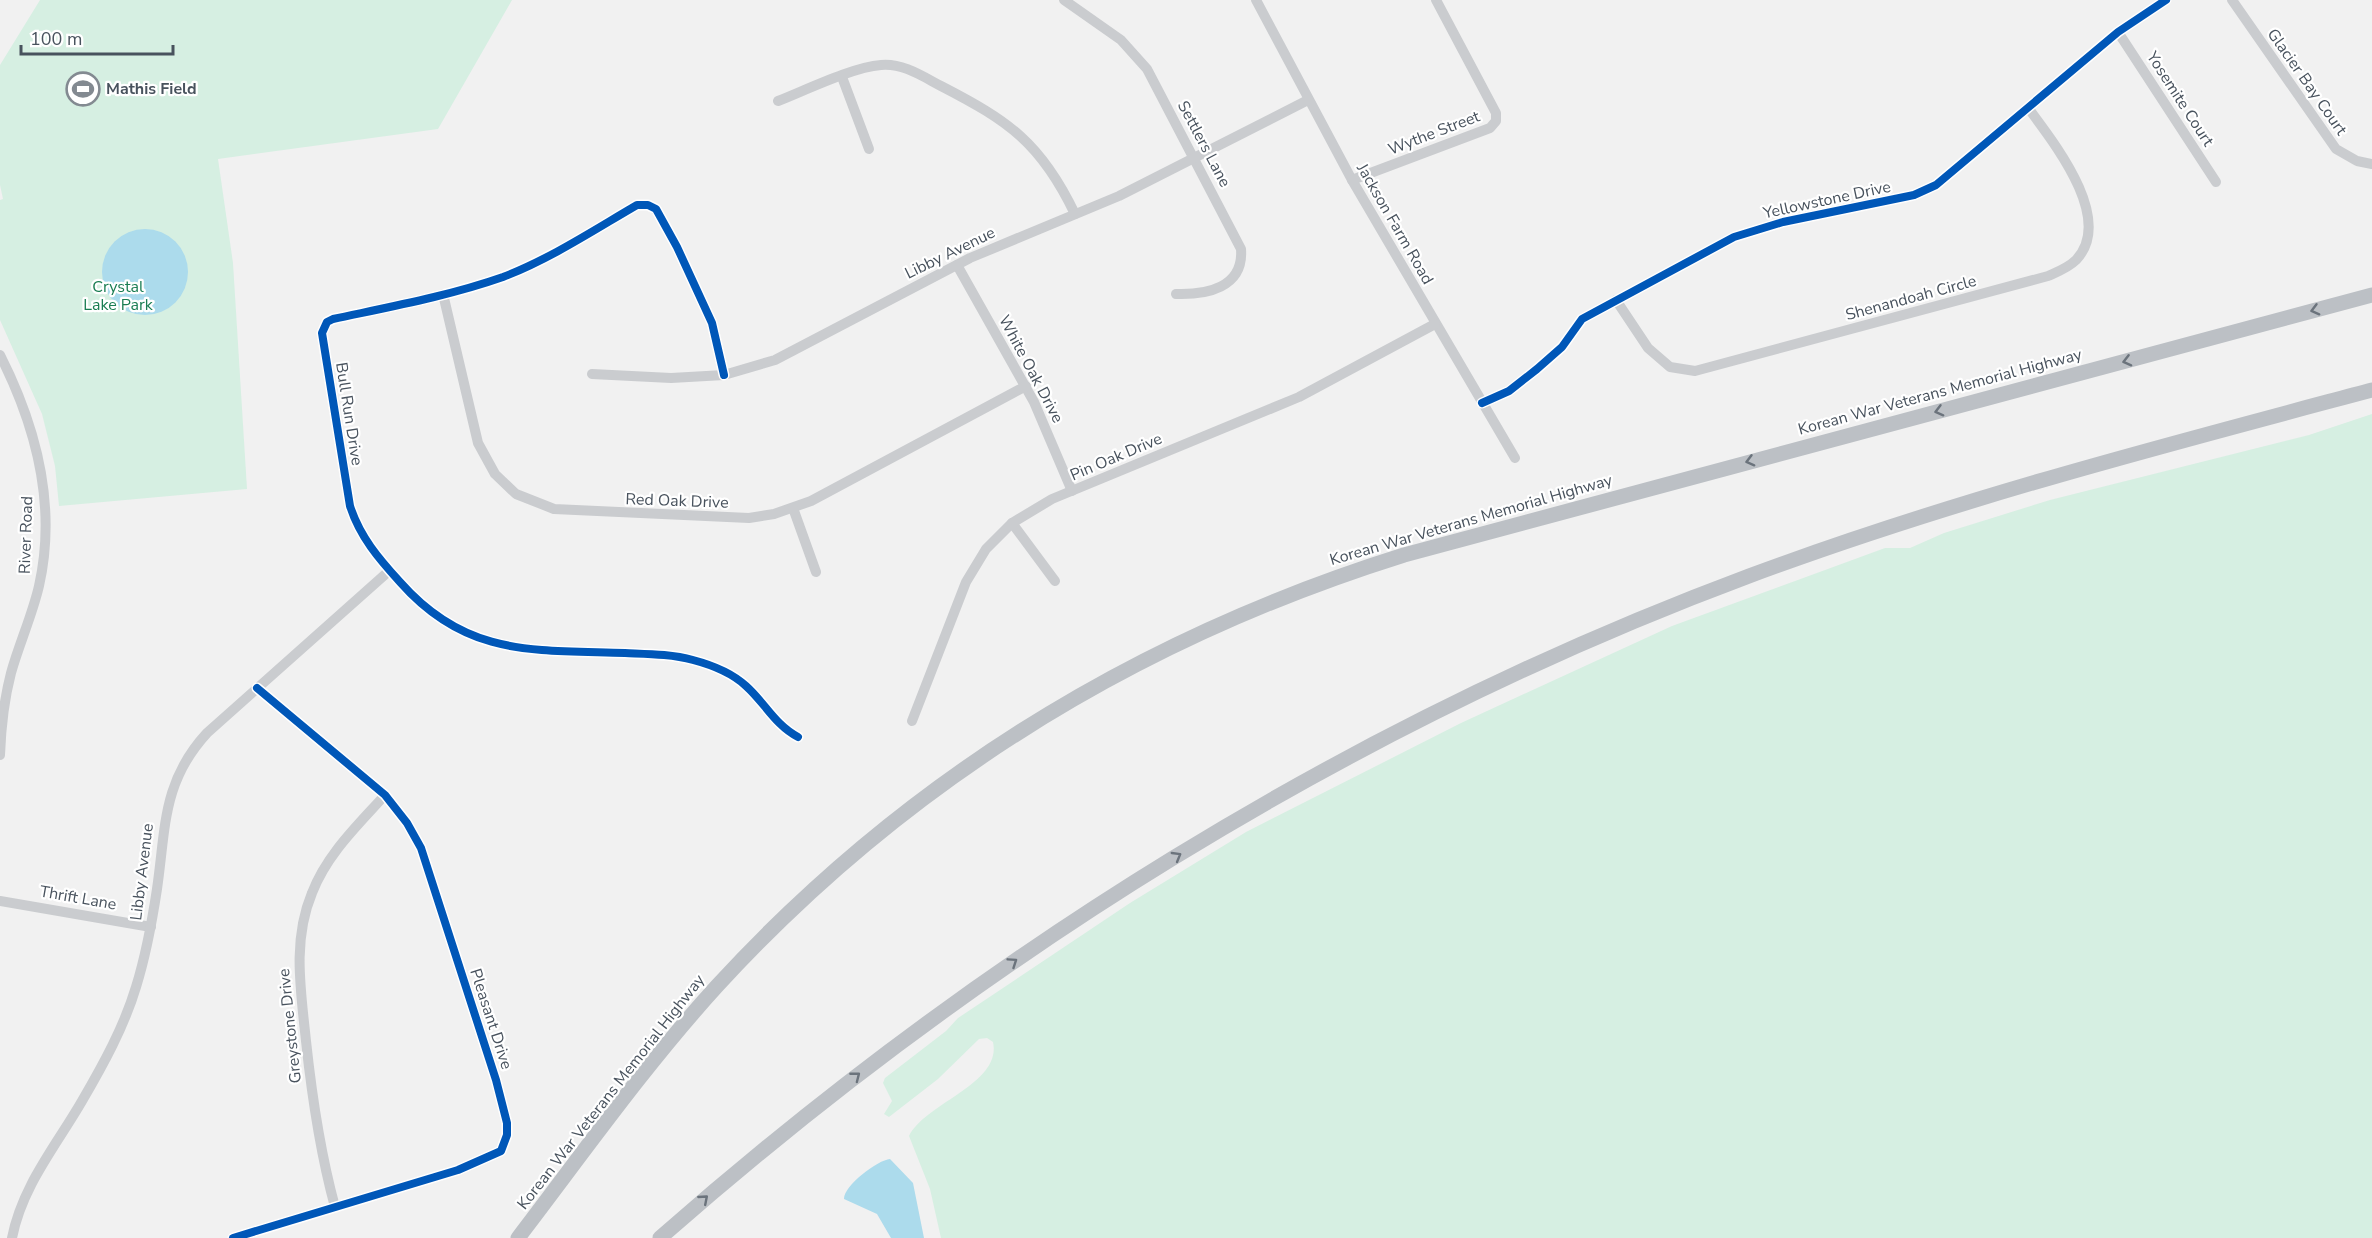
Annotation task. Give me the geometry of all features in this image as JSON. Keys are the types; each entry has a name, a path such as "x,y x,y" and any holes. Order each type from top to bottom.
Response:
{"highway":[{"name":"Korean War Veterans Memorial Highway","path":"518,1238 673,1037 741,961 803,900 900,816 961,771 1075,697 1162,650 1282,597 1404,555 2372,295"},
{"path":"660,1238 785,1132 966,994 1084,914 1354,753 1588,643 1745,578 1858,537 2029,483 2372,390"}],"street":[{"name":"Settlers Lane","path":"1064,0 1121,40 1137,55 1147,69 1241,249 1241,263 1233,278 1217,289 1192,294 1176,294"},
{"name":"Jackson Farm Road","path":"1256,0 1352,180 1515,458"},
{"name":"Wythe Street","path":"1352,180 1494,125 1496,113 1436,0"},
{"name":"Yellowstone Drive","path":"1482,403 1509,391 1562,347 1582,319 1734,237 1784,222 1914,195 1936,185 2118,32 2166,0"},
{"name":"Glacier Bay Court","path":"2232,0 2336,149 2357,161 2372,164"},
{"name":"Yosemite Court","path":"2118,32 2216,182"},
{"path":"778,101 873,66 896,65 908,69 1004,120 1042,156 1075,214"},
{"path":"842,77 869,148"},
{"name":"Libby Avenue","path":"592,374 671,378 724,375 747,370 803,348 957,265 1195,159 1308,100"},
{"name":"Shenandoah Circle","path":"1616,300 1648,348 1670,367 1695,371 2048,276 2077,259 2087,238 2086,203 2056,145 2029,109"},
{"name":"Bull Run Drive","path":"724,375 718,345 702,297 658,213 648,205 637,205 533,264 505,276 443,294 333,319 324,327 322,333 350,506 363,537 407,591 446,623 490,643 508,647 675,656 712,666 746,685 780,726 798,737"},
{"name":"White Oak Drive","path":"957,265 1026,386 1072,491"},
{"name":"Red Oak Drive","path":"443,294 478,443 495,474 516,494 554,509 594,513 749,518 793,508 1026,386"},
{"name":"Pin Oak Drive","path":"912,721 966,582 986,549 1012,523 1031,510 1072,491 1299,396 1435,324"},
{"name":"River Road","path":"0,355 19,394 32,429 40,468 45,530 38,588 6,694 0,755"},
{"path":"793,508 816,572"},
{"path":"1012,523 1055,581"},
{"name":"Libby Avenue","path":"12,1238 27,1192 82,1101 125,1018 151,927 167,806 179,771 189,754 207,733 389,571"},
{"name":"Pleasant Drive","path":"233,1238 458,1170 494,1156 505,1144 507,1135 506,1115 496,1080 429,869 407,823 385,795 257,688"},
{"name":"Greystone Drive","path":"335,1207 318,1132 309,1067 299,981 301,934 305,912 321,873 336,849 385,795"},
{"name":"Thrift Lane","path":"0,901 151,927"}],"green space":[{"name":"Crystal Lake Park","path":"40,0 512,0 438,129 218,159 233,263 247,489 59,506 55,466 42,414 0,320 0,200 3,199 0,185 0,65"},
{"path":"2372,414 2372,1238 941,1238 930,1189 909,1136 918,1124 986,1070 993,1057 993,1042 987,1038 979,1039 938,1079 889,1117 884,1114 892,1101 883,1083 885,1078 946,1031 958,1018 1130,903 1246,832 1461,723 1672,626 1885,548 1910,548 1944,533 2050,500 2309,435"}],"water":[{"path":"145,229 162,232 176,241 185,255 188,272 185,289 176,303 162,312 145,315 128,312 114,303 105,289 102,272 105,255 114,241 128,232"},
{"path":"890,1159 913,1183 924,1238 891,1238 877,1214 844,1199 845,1193 855,1180 878,1164"}],"cycle path":[{"path":"1482,403 1509,391 1537,369 1562,347 1582,319 1734,237 1783,222 1914,195 1936,185 2118,32 2166,0"},
{"path":"724,375 712,323 677,247 656,209 648,205 637,205 555,253 503,277 440,295 333,319 327,322 322,333 350,506 354,517 378,556 425,606 450,624 476,637 503,644 560,651 668,655 707,664 740,681 776,720 798,737"},
{"path":"233,1238 458,1170 501,1151 507,1135 507,1123 496,1080 421,848 407,823 385,795 257,688"}],"place":[{"name":"Mathis Field","path":"83,89"}]}
